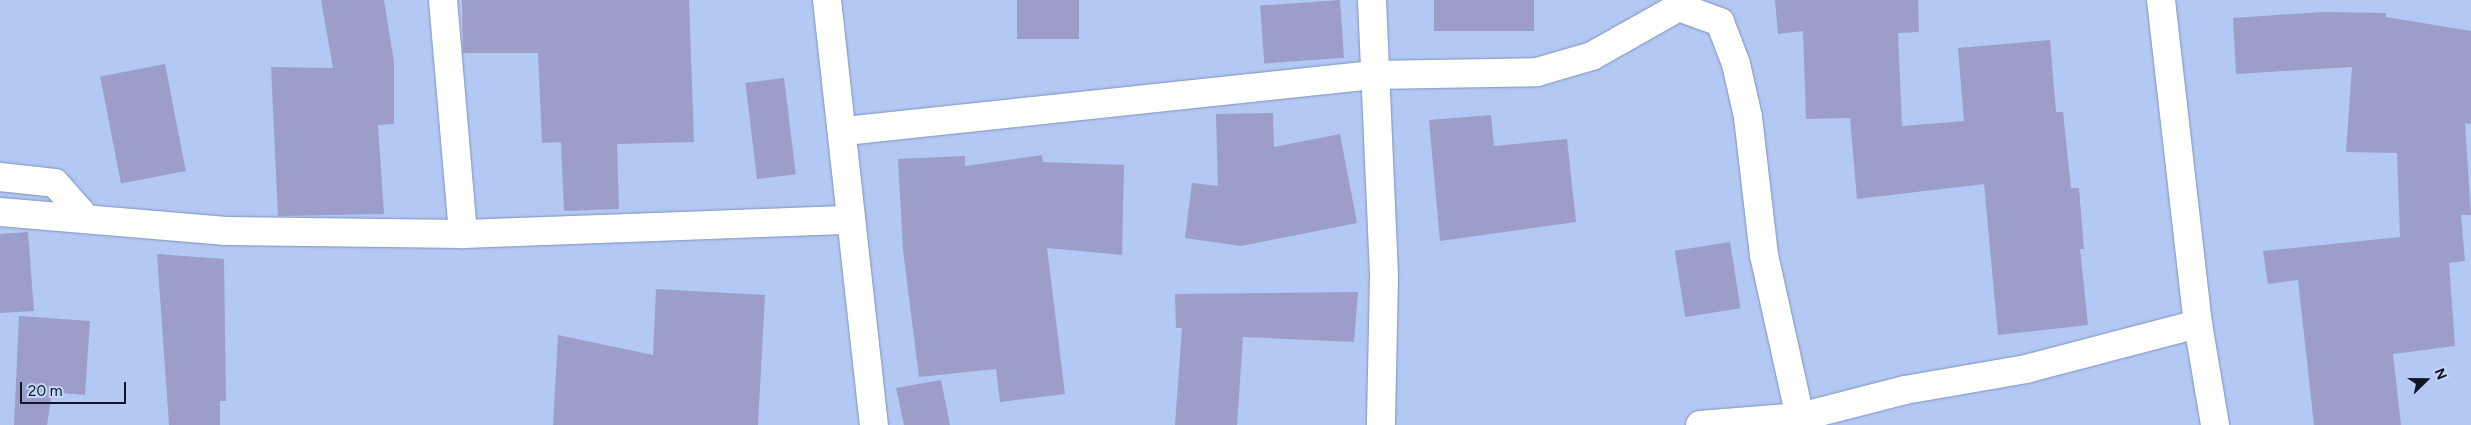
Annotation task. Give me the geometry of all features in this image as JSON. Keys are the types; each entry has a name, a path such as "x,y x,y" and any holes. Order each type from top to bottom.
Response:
{"street":[{"path":"443,0 463,234"},
{"path":"827,0 845,131 851,220 874,425"},
{"path":"1372,0 1373,75 1384,277 1382,425"},
{"path":"2161,0 2198,324 2215,425"},
{"path":"845,131 1373,75 1537,72 1592,56 1679,7 1720,22 1748,117 1764,254 1800,417"},
{"path":"0,177 55,183 84,216"},
{"path":"0,212 84,216 226,231 463,234 851,220"},
{"path":"1700,425 1800,417 1905,390 2026,370 2198,324"}],"building":[{"path":"321,0 384,0 394,62 394,124 378,125 384,214 278,216 271,67 333,68"},
{"path":"462,0 689,0 694,142 617,144 619,209 564,211 561,142 542,143 538,53 463,53"},
{"path":"1017,0 1079,0 1079,39 1017,39"},
{"path":"1340,0 1344,58 1264,63 1260,6"},
{"path":"1434,0 1534,0 1534,31 1434,31"},
{"path":"1775,0 1918,0 1919,32 1898,33 1902,126 1964,121 1958,48 2050,40 2056,112 2063,112 2071,188 2079,188 2084,249 2080,249 2088,325 1998,335 1984,184 1857,199 1850,118 1806,119 1803,31 1778,34"},
{"path":"2323,12 2386,13 2386,17 2471,31 2471,124 2465,123 2471,215 2461,215 2465,261 2449,263 2455,346 2393,354 2401,425 2314,425 2298,280 2268,284 2263,251 2400,237 2397,153 2346,152 2352,67 2236,74 2233,18"},
{"path":"165,64 186,171 121,184 100,77"},
{"path":"784,78 796,174 757,179 745,83"},
{"path":"1273,113 1274,147 1340,134 1357,223 1241,246 1185,238 1192,183 1218,186 1216,114"},
{"path":"1491,115 1494,146 1567,139 1576,222 1440,241 1429,120"},
{"path":"1042,155 1043,162 1124,165 1122,255 1047,248 1065,394 1000,402 996,369 919,377 903,250 898,159 965,156 965,166"},
{"path":"28,232 34,311 0,313 0,234"},
{"path":"1730,242 1740,308 1685,317 1675,251"},
{"path":"157,254 224,259 226,401 220,401 220,425 169,425"},
{"path":"656,289 765,295 758,425 553,425 558,335 653,355"},
{"path":"1358,292 1354,342 1243,337 1237,425 1175,425 1182,328 1176,328 1175,294"},
{"path":"19,316 90,321 85,395 52,392 47,425 14,425"},
{"path":"941,380 950,425 904,425 896,388"}]}
